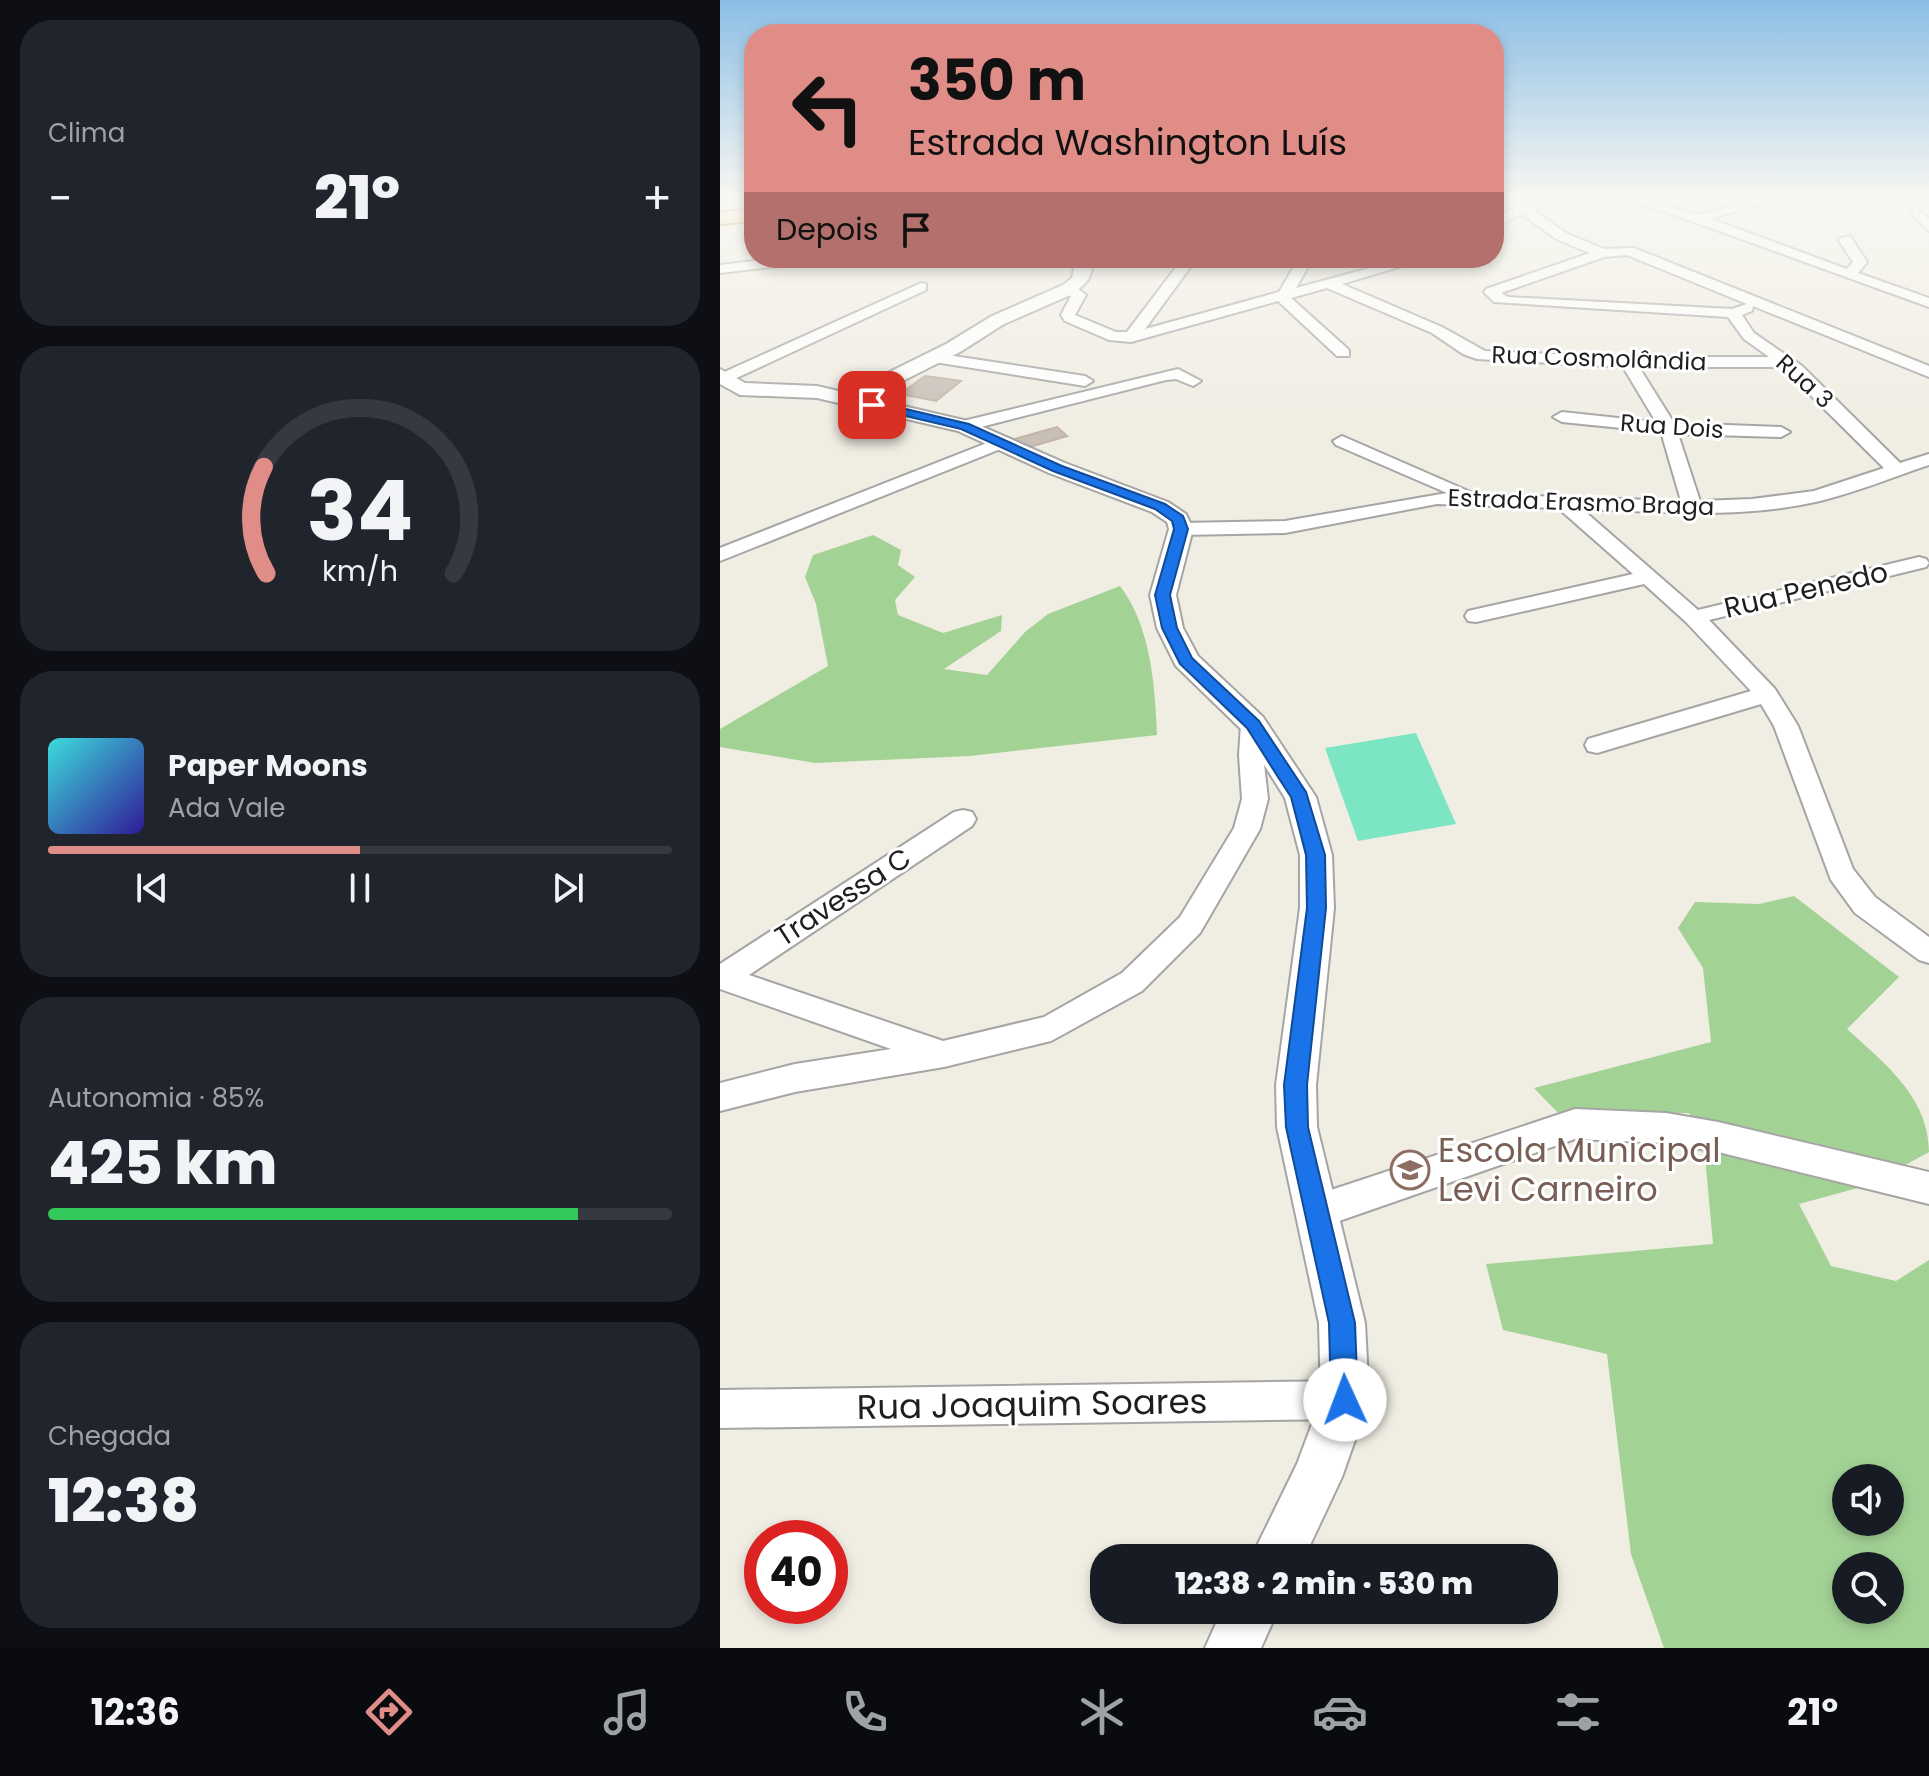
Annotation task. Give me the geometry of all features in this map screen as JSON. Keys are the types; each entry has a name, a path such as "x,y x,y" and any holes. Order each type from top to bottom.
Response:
{"street":[{"path":"850,399 934,358 998,320 1069,289 1081,276"},
{"path":"1131,337 1177,276"},
{"path":"1283,298 1296,276"},
{"path":"1069,289 1079,295 1068,315 1070,318 1114,337 1131,337 1359,276"},
{"path":"1537,276 1491,292 1499,299 1508,301 1733,313 1761,303"},
{"path":"1693,276 1929,372"},
{"path":"1855,276 1929,303"},
{"name":"Rua Cosmolândia","path":"1330,284 1437,330 1469,351 1483,356 1628,362 1788,362"},
{"path":"726,385 921,287"},
{"path":"1283,298 1343,353"},
{"name":"Rua 3","path":"1733,313 1749,336 1788,362 1898,471"},
{"path":"934,358 1085,381"},
{"path":"1628,362 1668,428 1692,507"},
{"path":"965,426 1166,375 1178,374 1193,381"},
{"path":"726,385 797,390 850,399 965,426 1057,468 1160,507 1178,519 1181,529 1163,595 1170,628 1186,660 1253,724 1300,797 1316,855 1317,908 1296,1085 1297,1127 1342,1323 1345,1400 1317,1477 1284,1544"},
{"name":"Rua Dois","path":"1562,417 1668,428 1781,432"},
{"path":"1342,441 1473,497"},
{"path":"720,555 1002,442"},
{"name":"Estrada Erasmo Braga","path":"1181,529 1285,527 1405,502 1473,497 1692,507 1752,505 1817,496 1929,459"},
{"path":"1564,503 1694,617 1767,694 1786,726 1841,873 1865,905 1929,952"},
{"name":"Rua Penedo","path":"1694,617 1919,563"},
{"path":"1476,616 1647,577"},
{"path":"1597,745 1767,694"},
{"path":"720,1097 795,1078 944,1054 1051,1028 1132,982 1190,925 1247,829 1255,799 1251,755 1253,724"},
{"name":"Travessa C","path":"722,977 963,819"},
{"path":"722,977 944,1054"},
{"path":"1316,1212 1575,1124 1650,1127 1718,1137 1929,1188"},
{"name":"Rua Joaquim Soares","path":"720,1409 1345,1400"},
{"path":"1232,1648 1244,1624"}],"green space":[{"path":"873,535 901,550 898,565 915,577 895,600 898,615 943,633 1002,615 1001,631 944,669 987,675 1025,632 1048,614 1120,586 1145,638 1153,677 1157,735 970,756 815,763 720,747 720,729 828,666 816,604 805,577 813,555"},
{"path":"1416,733 1456,824 1358,841 1325,748"},
{"path":"1794,896 1899,977 1847,1029 1889,1068 1913,1098 1927,1132 1929,1152 1869,1185 1799,1204 1831,1266 1896,1281 1929,1260 1929,1648 1664,1648 1631,1554 1607,1354 1503,1330 1486,1264 1713,1244 1705,1157 1689,1113 1561,1116 1534,1088 1711,1042 1703,968 1678,928 1695,902 1759,904"}],"building":[{"path":"925,376 961,381 936,401 900,394"},
{"path":"1057,427 1067,436 1030,447 1011,440"}],"place":[{"name":"Escola Municipal Levi Carneiro","path":"1410,1170"}],"route":[{"path":"872,405 965,426 1057,468 1160,507 1178,519 1181,529 1163,595 1170,628 1186,660 1253,724 1300,797 1316,855 1317,908 1296,1085 1297,1127 1342,1323 1345,1400"}]}
